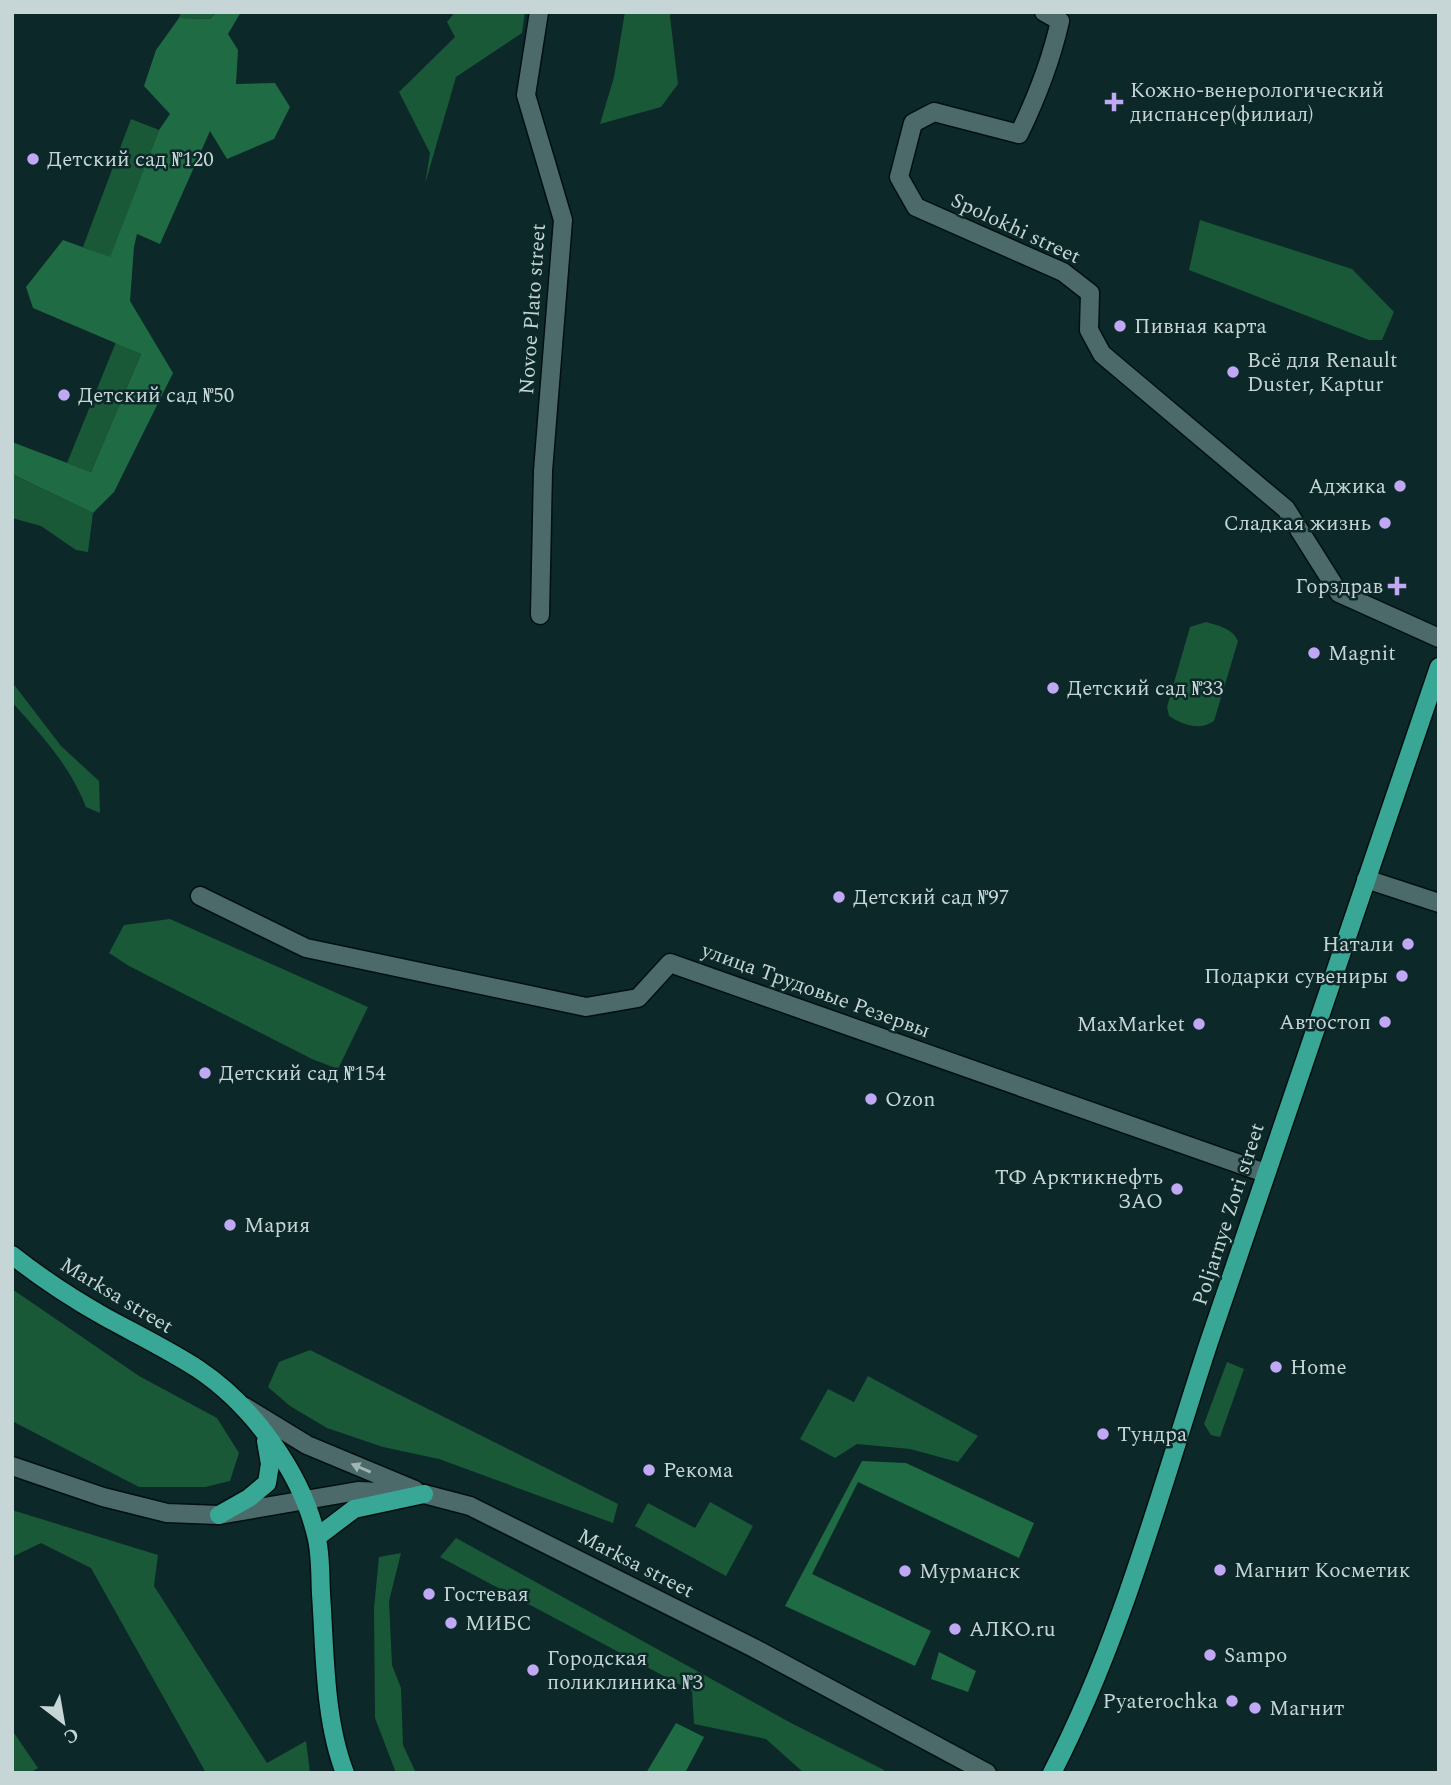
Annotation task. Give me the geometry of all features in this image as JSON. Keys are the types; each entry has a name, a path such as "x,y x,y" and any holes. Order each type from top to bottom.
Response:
{"main road":[{"name":"Poljarnye Zori street","path":"1052,1773 1071,1737 1113,1631 1265,1173 1439,667"},
{"name":"Marksa street","path":"12,1255 106,1318 200,1370 264,1430 304,1499 317,1537 330,1704 345,1773"},
{"path":"219,1515 249,1498 267,1483 270,1464 264,1430"},
{"path":"317,1537 354,1509 424,1494"}],"street":[{"name":"Novoe Plato street","path":"539,12 526,95 563,220 543,471 540,615"},
{"name":"Spolokhi street","path":"1044,12 1060,21 1046,72 1019,134 933,111 913,123 899,177 916,207 1063,272 1090,293 1089,330 1102,354 1286,509 1339,593 1439,638"},
{"path":"1366,879 1439,903"},
{"name":"улица Трудовые Резервы","path":"200,896 306,948 586,1007 638,998 670,963 1265,1173"},
{"path":"239,1404 307,1445 424,1494"},
{"name":"Marksa street","path":"12,1466 103,1497 167,1513 219,1515 358,1492 424,1494 470,1506 754,1648 987,1773"}],"green space":[{"path":"181,12 217,12 210,19 179,18"},
{"path":"217,12 241,12 228,34 238,50 236,84 275,83 290,107 274,139 227,159 210,131 160,244 137,234 130,301 173,373 114,492 93,513 12,474 12,442 91,472 141,354 33,308 26,287 63,240 110,257 159,130 170,114 144,86 156,50 179,18 210,19"},
{"path":"455,12 525,12 522,33 456,77 425,184 430,153 399,92 455,37 447,22"},
{"path":"625,12 671,12 678,84 661,107 600,124 614,77"},
{"path":"131,119 159,130 110,258 83,247"},
{"path":"1200,220 1352,269 1394,312 1382,340 1369,340 1189,270"},
{"path":"116,342 141,354 91,472 67,463"},
{"path":"12,474 93,513 88,552 76,550 41,526 12,518"},
{"path":"1206,622 1229,630 1238,641 1214,721 1203,726 1192,726 1169,716 1167,707 1190,627"},
{"path":"12,682 61,746 99,781 100,813 86,807 63,764 12,702"},
{"path":"170,919 368,1007 338,1069 312,1059 129,966 109,953 124,925"},
{"path":"12,1289 139,1376 217,1418 239,1453 230,1481 205,1487 139,1487 12,1421"},
{"path":"310,1350 618,1504 613,1523 439,1459 383,1447 327,1428 290,1406 268,1387 279,1362"},
{"path":"1227,1362 1244,1369 1220,1437 1211,1435 1204,1424"},
{"path":"868,1376 978,1436 958,1462 910,1449 857,1444 835,1458 800,1439 828,1389 854,1402"},
{"path":"862,1461 906,1463 1034,1523 1019,1558 858,1482 812,1574 931,1631 915,1666 785,1606"},
{"path":"710,1502 753,1526 726,1576 635,1526 648,1503 695,1528"},
{"path":"12,1510 158,1555 154,1586 267,1763 306,1741 310,1773 206,1773 91,1568 41,1543 12,1557"},
{"path":"456,1538 791,1723 884,1770 883,1773 804,1773 766,1739 694,1724 692,1691 440,1557"},
{"path":"401,1553 389,1601 392,1665 401,1688 403,1745 416,1773 396,1773 375,1718 374,1608 379,1557"},
{"path":"939,1652 976,1671 968,1692 931,1679"},
{"path":"676,1723 704,1737 685,1773 646,1773"},
{"path":"12,1730 38,1768 30,1773 12,1773"}],"place":[{"name":"Кожно-венерологический диспансер(филиал)","path":"1114,102"},
{"name":"Детский сад №120","path":"33,159"},
{"name":"Пивная карта","path":"1120,326"},
{"name":"Всё для Renault Duster, Kaptur","path":"1233,372"},
{"name":"Детский сад №50","path":"64,395"},
{"name":"Аджика","path":"1400,486"},
{"name":"Сладкая жизнь","path":"1385,523"},
{"name":"Горздрав","path":"1397,586"},
{"name":"Magnit","path":"1314,653"},
{"name":"Детский сад №33","path":"1053,688"},
{"name":"Детский сад №97","path":"839,897"},
{"name":"Натали","path":"1408,944"},
{"name":"Подарки сувениры","path":"1402,976"},
{"name":"Автостоп","path":"1385,1022"},
{"name":"MaxMarket","path":"1199,1024"},
{"name":"Детский сад №154","path":"205,1073"},
{"name":"Ozon","path":"871,1099"},
{"name":"ТФ Арктикнефть ЗАО","path":"1177,1189"},
{"name":"Мария","path":"230,1225"},
{"name":"Home","path":"1276,1367"},
{"name":"Тундра","path":"1103,1434"},
{"name":"Рекома","path":"649,1470"},
{"name":"Магнит Косметик","path":"1220,1570"},
{"name":"Мурманск","path":"905,1571"},
{"name":"Гостевая","path":"429,1594"},
{"name":"МИБС","path":"451,1623"},
{"name":"АЛКО.ru","path":"955,1629"},
{"name":"Sampo","path":"1210,1655"},
{"name":"Городская поликлиника №3","path":"533,1670"},
{"name":"Pyaterochka","path":"1232,1701"},
{"name":"Магнит","path":"1255,1708"}]}
